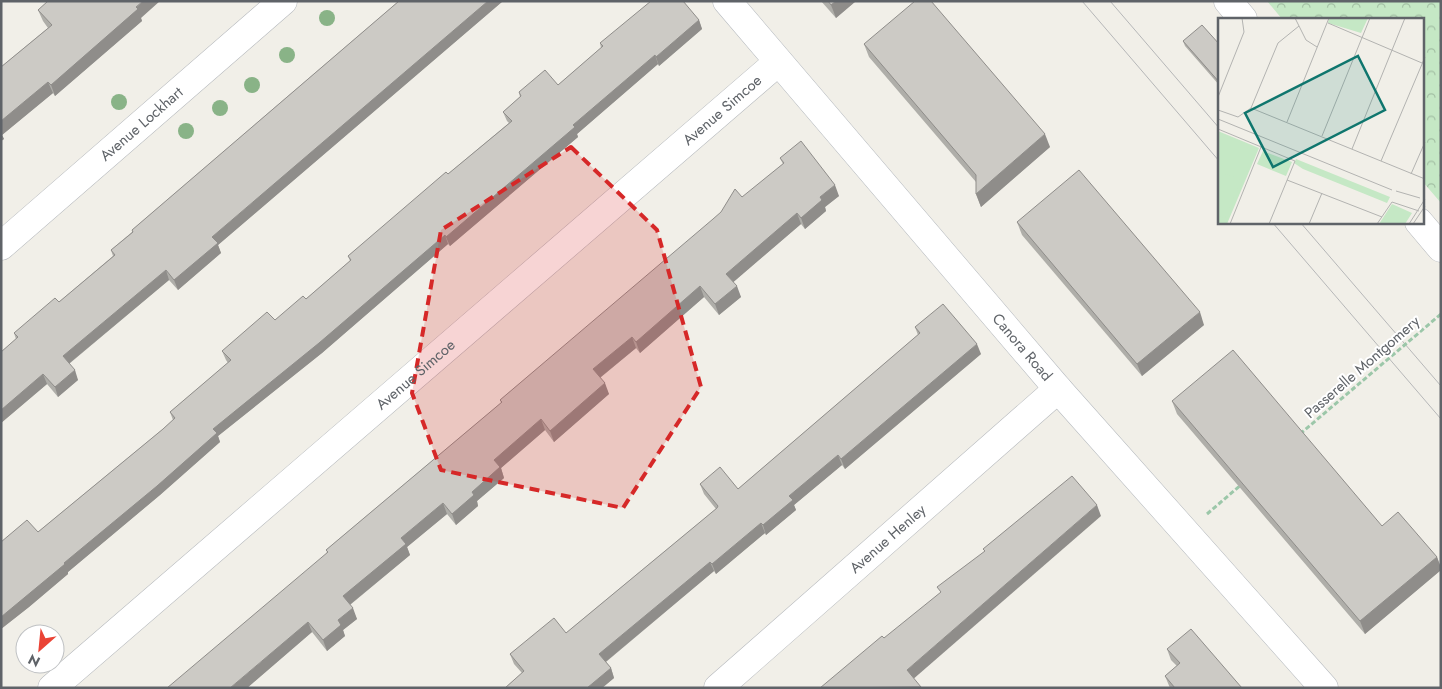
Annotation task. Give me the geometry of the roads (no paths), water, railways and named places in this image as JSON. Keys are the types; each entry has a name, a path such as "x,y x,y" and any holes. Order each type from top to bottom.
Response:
{"street":[{"name":"Avenue Lockhart","path":"1,246 283,1"},
{"name":"Canora Road","path":"727,1 1058,389 1324,688"},
{"path":"1228,1 1242,18"},
{"name":"Avenue Simcoe","path":"52,688 778,62"},
{"path":"1421,224 1441,248"},
{"name":"Avenue Henley","path":"718,688 1058,389"}],"tram line":[{"path":"1082,1 1218,160"},
{"path":"1110,1 1218,127"},
{"path":"1274,224 1441,419"},
{"path":"1302,224 1441,386"}]}
